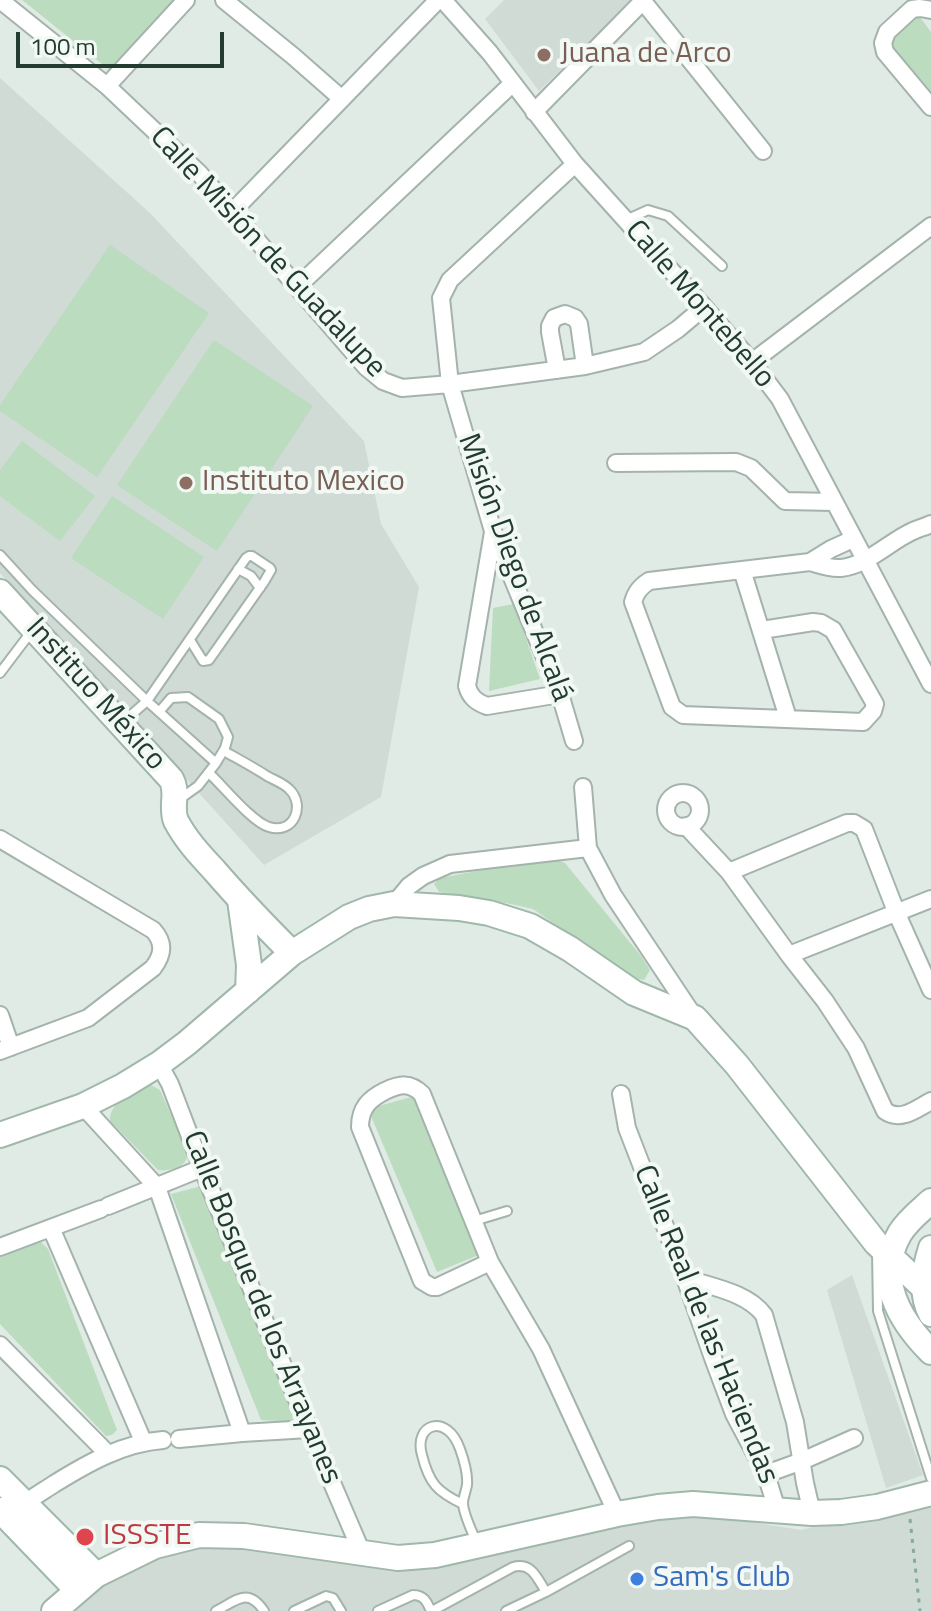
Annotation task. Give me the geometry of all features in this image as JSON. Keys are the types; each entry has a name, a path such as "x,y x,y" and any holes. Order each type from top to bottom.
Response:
{"street":[{"name":"Calle Misión de Guadalupe","path":"0,0 107,86 199,173 366,367 383,381 402,388 585,366 644,352 704,307"},
{"path":"107,86 186,0"},
{"path":"224,0 342,99"},
{"path":"233,211 440,0"},
{"name":"Calle Montebello","path":"440,0 490,53 575,164 752,362 780,399 931,684"},
{"path":"534,112 643,1 763,151"},
{"path":"931,10 912,9 887,32 883,43 885,52 931,107"},
{"path":"297,287 513,83"},
{"name":"Misión Diego de Alcalá","path":"574,741 560,694 493,531 450,384 441,298 446,285 575,164"},
{"path":"752,362 931,226"},
{"path":"557,370 550,326 554,318 565,314 575,318 579,324 585,366"},
{"path":"616,463 736,462 751,468 785,501 834,502"},
{"path":"914,530 920,518 931,512"},
{"path":"762,630 813,622 828,626 875,704 873,711 863,722 690,716 677,712 672,707 633,602 635,594 649,581 810,562 839,568 865,559 914,530 931,524"},
{"path":"493,531 468,692 479,704 487,706 560,694"},
{"path":"810,562 853,539"},
{"path":"742,570 788,718"},
{"name":"Instituo México","path":"0,592 171,779 176,791 174,816 184,834 240,900 292,953"},
{"path":"583,787 588,848 613,895 695,1018 737,1065 884,1250 923,1287"},
{"path":"729,872 847,823 854,823 864,829 931,990"},
{"path":"686,826 729,872 825,1001 845,1030 885,1111 899,1117 931,1101"},
{"path":"0,839 153,930 162,944 159,961 153,968 88,1018 6,1049 0,1015"},
{"path":"394,904 409,886 423,876 450,864 588,848"},
{"path":"789,955 931,899"},
{"path":"240,900 249,965 248,991"},
{"path":"0,1135 83,1106 123,1086 187,1043 292,953 349,917 394,904 459,908 489,913 530,926 634,993 695,1018"},
{"name":"Calle Bosque de los Arrayanes","path":"159,1064 170,1084 362,1553"},
{"path":"490,1262 437,1287 422,1281 360,1127 361,1115 372,1098 399,1085 411,1086 422,1094 490,1262 541,1349 617,1514"},
{"name":"Calle Real de las Haciendas","path":"621,1094 627,1128 734,1414 766,1474 777,1510"},
{"path":"83,1106 157,1187 242,1433"},
{"path":"0,1247 202,1168"},
{"path":"884,1250 931,1201"},
{"path":"51,1228 143,1441"},
{"path":"931,1248 923,1287 931,1314"},
{"path":"884,1250 891,1291 897,1306 931,1352"},
{"path":"685,1278 744,1298 764,1315 795,1422 812,1513"},
{"path":"0,1345 108,1454"},
{"path":"11,1510 82,1467 143,1441 309,1429"},
{"path":"766,1474 854,1438"},
{"path":"0,1479 11,1510 86,1582"},
{"path":"54,1611 86,1582 155,1546 199,1535 244,1536 398,1558 435,1555 658,1507 693,1504 812,1513 841,1512 919,1496"}],"lane":[{"path":"626,221 648,210 668,216 722,266"},
{"path":"0,555 147,701 216,763"},
{"path":"121,723 147,701 249,556 270,568 260,588 209,660 203,661 190,640"},
{"path":"238,569 251,576 260,588"},
{"path":"0,673 33,628"},
{"path":"159,712 171,698 188,697 219,719 227,732 228,743 209,773 198,786 173,804"},
{"path":"209,773 259,823 284,828 292,823 297,814 298,801 289,788 224,751"},
{"path":"473,1221 507,1211"},
{"path":"884,1250 878,1311 931,1478"},
{"path":"463,1504 440,1491 427,1474 420,1450 422,1436 431,1427 448,1429 460,1449 467,1476 463,1504 477,1545"},
{"path":"506,1611 629,1546"},
{"path":"378,1611 419,1595 432,1611 519,1565 530,1569 546,1592"},
{"path":"216,1611 248,1596 264,1611"},
{"path":"294,1611 326,1596 333,1598 341,1611"}],"path":[{"path":"919,1496 920,1611"}],"shaded area":[{"name":"Juana de Arco","path":"504,0 632,1 539,91 485,19"},
{"name":"Instituto Mexico","path":"0,78 150,213 364,441 381,524 419,587 381,797 264,865 0,573"},
{"path":"852,1275 923,1475 886,1488 827,1290"},
{"path":"931,1498 931,1611 67,1611 123,1564 221,1544 344,1562 676,1510 801,1530"}],"green space":[{"path":"22,0 178,0 112,72"},
{"path":"919,16 931,32 931,99 886,45"},
{"path":"110,245 209,313 97,477 0,411 0,405"},
{"path":"214,340 313,406 217,551 117,485"},
{"path":"22,441 95,496 60,541 0,496 0,470"},
{"path":"112,496 204,557 163,619 71,558"},
{"path":"514,604 540,679 489,691 493,608"},
{"path":"550,857 565,863 641,956 650,970 644,980 632,978 533,909 439,892 434,884 440,878"},
{"path":"149,1084 160,1090 188,1153 185,1162 173,1169 158,1170 110,1121 118,1103"},
{"path":"415,1096 481,1254 437,1272 368,1109"},
{"path":"201,1186 297,1422 261,1420 171,1194"},
{"path":"39,1240 48,1249 117,1430 112,1435 106,1436 0,1324 0,1253"}],"place":[{"name":"Juana de Arco","path":"544,55"},
{"name":"Instituto Mexico","path":"186,483"},
{"name":"ISSSTE","path":"85,1537"},
{"name":"Sam's Club","path":"637,1579"}]}
